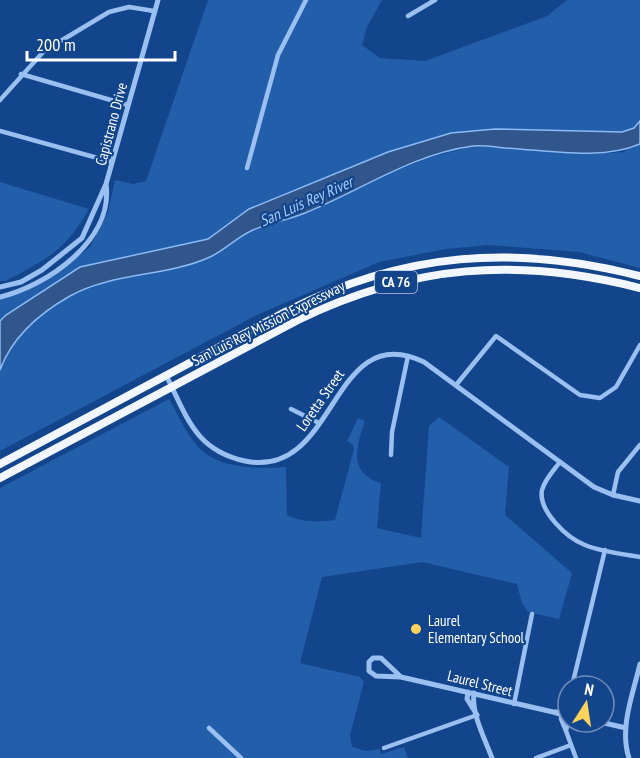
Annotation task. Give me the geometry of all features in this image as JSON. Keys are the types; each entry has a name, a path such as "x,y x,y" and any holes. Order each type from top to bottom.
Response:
{"highway":[{"name":"San Luis Rey Mission Expressway","path":"0,464 318,296 373,275 414,265 462,258 524,256 589,263 640,276"},
{"name":"San Luis Rey Mission Expressway","path":"0,478 327,306 362,292 427,275 517,268 567,272 640,288"}],"street":[{"name":"Capistrano Drive","path":"0,286 21,282 42,270 82,238 106,184 158,0"},
{"path":"247,168 278,55 306,0"},
{"path":"408,16 435,0"},
{"path":"0,100 44,51 109,12 129,7 154,11"},
{"path":"21,74 128,105"},
{"path":"0,130 112,162"},
{"name":"Capistrano Drive","path":"0,297 21,292 43,279 85,246 100,223 108,195 106,184"},
{"path":"456,385 496,336 580,395 594,399 616,387 640,345"},
{"name":"Loretta Street","path":"166,375 202,441 215,451 233,458 268,463 284,459 302,447 358,369 386,356 408,356"},
{"path":"391,455 392,432 408,356 424,362 594,487 613,495 640,501"},
{"path":"291,409 319,423"},
{"path":"613,495 618,472 640,445"},
{"path":"560,462 543,488 544,507 575,540 605,550 640,557"},
{"path":"575,674 605,550"},
{"path":"514,704 532,614"},
{"name":"Laurel Street","path":"402,677 381,658 373,658 369,662 369,671 372,674 402,677 556,713"},
{"path":"629,758 626,748 626,728 640,664"},
{"path":"471,693 467,699 477,715 492,758"},
{"path":"384,748 477,715"},
{"path":"616,726 626,728"},
{"path":"209,728 241,758"},
{"path":"567,734 576,758"},
{"path":"536,758 571,745"}],"shaded area":[{"path":"208,0 382,0 367,27 362,45 380,58 425,61 547,16 567,0 640,0 640,121 634,128 622,132 495,129 451,133 388,152 249,209 208,239 80,267 0,321 0,299 27,291 59,271 90,247 108,212 115,180 133,184 146,181"},
{"path":"640,144 640,268 579,252 489,245 446,249 379,262 257,315 0,451 0,370 5,355 34,319 72,295 107,282 176,268 211,256 252,231 305,213 373,179 431,157 474,146 594,154 623,152"},
{"path":"0,182 89,209 63,245 6,281 0,281"},
{"path":"169,399 194,442 213,458 244,467 286,467 287,515 305,521 335,520 354,449 353,445 347,441 358,418 365,421 357,449 357,458 363,473 370,479 381,483 377,528 421,538 429,426 439,417 509,467 505,515 572,573 559,619 528,612 522,603 517,584 422,562 322,577 300,663 360,677 364,682 350,735 352,747 366,751 380,749 381,754 404,747 408,758 0,758 0,488"}],"water":[{"name":"San Luis Rey River","path":"640,121 640,144 608,152 574,153 477,146 451,150 387,174 305,213 253,230 210,257 176,268 122,278 87,288 59,303 28,327 12,347 0,370 0,321 80,267 208,239 249,209 388,152 451,133 495,129 622,132 634,128"}],"place":[{"name":"Laurel Elementary School","path":"416,629"}]}
